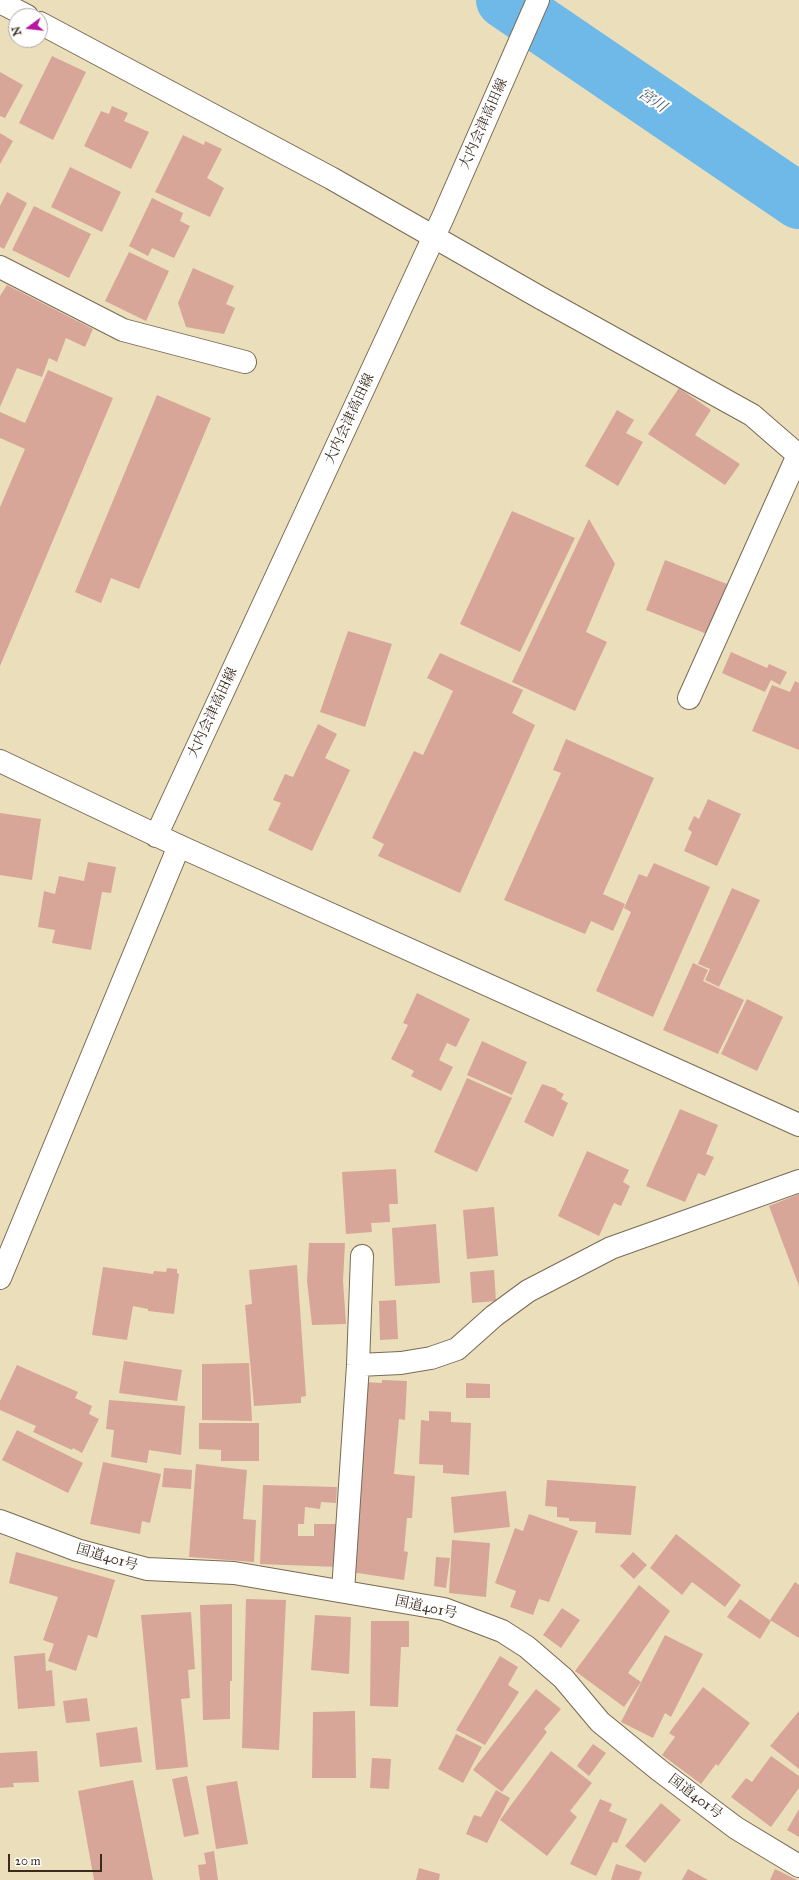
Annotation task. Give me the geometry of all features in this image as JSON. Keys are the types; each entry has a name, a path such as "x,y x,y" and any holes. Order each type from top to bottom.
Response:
{"main road":[{"name":"大内会津高田線","path":"156,836 434,237 538,0"},
{"path":"0,2 12,8"},
{"path":"48,27 331,178 752,415 798,456 689,698"},
{"path":"0,267 123,330 245,362"},
{"path":"0,762 156,836 799,1125"},
{"path":"0,1278 179,846"},
{"path":"358,1365 401,1363 431,1358 457,1349 494,1316 528,1291 611,1248 799,1181"},
{"path":"343,1592 358,1365 362,1256"},
{"name":"国道401号","path":"0,1520 77,1550 147,1569 234,1573 444,1609 502,1631 527,1647 563,1678 600,1722 659,1770 736,1828 799,1866"}],"building":[{"path":"52,56 86,72 53,140 19,123"},
{"path":"0,72 23,85 5,118 0,116"},
{"path":"112,106 128,113 124,121 149,132 131,169 84,146 101,111 109,114"},
{"path":"0,133 13,141 0,164"},
{"path":"183,135 204,145 205,141 222,149 207,178 224,188 210,217 155,192"},
{"path":"70,167 121,192 102,232 51,207"},
{"path":"7,192 27,203 4,249 0,247 0,206"},
{"path":"152,198 183,213 180,221 190,226 174,258 152,248 148,256 129,246"},
{"path":"34,206 91,234 69,278 12,250"},
{"path":"129,252 169,271 146,321 105,301"},
{"path":"193,268 234,286 226,304 235,308 224,334 186,327 178,303"},
{"path":"7,285 93,329 85,347 66,338 57,362 49,358 42,377 17,368 0,407 0,296"},
{"path":"48,370 113,398 0,666 0,507 25,449 0,438 0,412 25,423"},
{"path":"679,388 711,410 695,435 740,464 725,485 648,434"},
{"path":"157,395 211,418 139,589 111,578 101,603 75,592"},
{"path":"617,410 634,420 626,433 643,442 618,486 585,466"},
{"path":"512,511 575,538 520,652 460,624"},
{"path":"589,519 615,564 586,632 607,642 575,711 512,682"},
{"path":"665,560 727,584 707,634 646,610"},
{"path":"348,631 392,644 365,727 320,712"},
{"path":"731,652 767,668 769,664 787,672 780,685 771,680 765,692 722,673"},
{"path":"440,653 523,690 512,713 535,725 460,893 378,856 384,844 372,838 414,751 423,755 453,691 427,678"},
{"path":"795,681 799,683 799,750 752,731 772,685 790,692"},
{"path":"318,724 337,734 325,758 350,770 312,851 268,830 281,803 273,800 285,774 293,777"},
{"path":"566,739 654,778 603,894 625,904 613,931 591,921 585,934 504,900 561,773 553,770"},
{"path":"708,799 741,814 717,866 684,851 692,832 688,829 694,816 699,819"},
{"path":"0,813 41,819 32,880 0,875"},
{"path":"88,862 116,867 111,893 102,892 91,950 52,943 55,930 38,927 44,891 55,894 59,876 84,881"},
{"path":"654,863 710,887 653,1017 596,991 631,912 624,908 639,874 647,877"},
{"path":"732,888 760,900 719,987 705,980 710,969 698,964"},
{"path":"693,963 708,970 703,981 744,1000 718,1054 663,1030"},
{"path":"417,993 470,1019 456,1047 447,1043 439,1060 453,1067 441,1091 411,1076 414,1071 391,1059 408,1025 403,1023"},
{"path":"747,999 783,1017 757,1071 721,1054"},
{"path":"482,1041 527,1062 512,1095 467,1075"},
{"path":"467,1078 512,1098 477,1172 434,1152"},
{"path":"542,1084 557,1089 556,1090 564,1094 561,1099 568,1103 553,1137 524,1122"},
{"path":"680,1109 718,1125 706,1154 714,1157 705,1176 698,1173 685,1202 646,1186"},
{"path":"587,1151 629,1170 623,1182 630,1186 621,1206 614,1203 599,1236 558,1216"},
{"path":"396,1169 398,1204 389,1204 390,1222 371,1223 372,1232 346,1234 342,1172"},
{"path":"799,1194 799,1286 769,1206"},
{"path":"494,1207 498,1256 467,1259 463,1210"},
{"path":"436,1224 440,1283 395,1286 392,1228"},
{"path":"309,1243 345,1243 343,1281 346,1324 312,1325 307,1281"},
{"path":"297,1265 306,1396 301,1397 301,1403 254,1406 245,1305 252,1304 249,1270"},
{"path":"103,1267 153,1274 154,1271 166,1272 167,1268 177,1269 177,1273 179,1274 174,1314 148,1311 148,1309 133,1306 127,1340 92,1335"},
{"path":"494,1270 496,1301 472,1303 470,1272"},
{"path":"396,1300 398,1339 380,1340 379,1301"},
{"path":"124,1361 182,1370 177,1401 119,1393"},
{"path":"249,1363 252,1421 202,1420 202,1364"},
{"path":"17,1365 78,1392 75,1398 92,1406 89,1414 99,1419 82,1453 33,1432 36,1426 0,1410 0,1401"},
{"path":"382,1380 407,1381 405,1420 399,1419 394,1474 415,1476 412,1518 407,1518 404,1551 408,1552 404,1580 351,1572 365,1382 382,1383"},
{"path":"466,1383 490,1384 490,1398 466,1398"},
{"path":"109,1400 185,1406 181,1455 149,1450 147,1463 111,1457 114,1430 106,1429"},
{"path":"429,1411 451,1412 451,1422 471,1423 469,1475 443,1473 443,1465 419,1464 421,1420 429,1421"},
{"path":"199,1423 259,1423 259,1461 221,1461 221,1450 199,1449"},
{"path":"17,1430 83,1463 68,1493 2,1460"},
{"path":"103,1462 161,1474 150,1523 142,1521 140,1534 90,1524"},
{"path":"196,1464 247,1470 243,1519 256,1520 254,1562 189,1557"},
{"path":"164,1468 192,1470 191,1489 162,1487"},
{"path":"547,1480 636,1486 631,1535 595,1533 596,1522 569,1521 569,1518 557,1517 557,1507 545,1506"},
{"path":"263,1485 337,1487 336,1503 321,1502 320,1509 305,1507 304,1524 298,1524 298,1536 314,1536 314,1524 340,1524 338,1567 260,1564"},
{"path":"506,1491 510,1527 454,1533 451,1497"},
{"path":"529,1514 578,1531 549,1602 539,1599 533,1615 510,1607 516,1591 495,1583 515,1528 523,1531"},
{"path":"676,1534 741,1585 725,1607 692,1582 682,1595 650,1568"},
{"path":"452,1540 490,1543 486,1597 449,1593"},
{"path":"16,1552 115,1580 97,1638 88,1635 76,1671 48,1661 54,1644 43,1640 58,1597 9,1583"},
{"path":"633,1552 647,1565 634,1579 620,1566"},
{"path":"436,1557 450,1558 446,1588 434,1586"},
{"path":"795,1582 799,1585 799,1638 770,1620"},
{"path":"639,1585 670,1611 628,1673 641,1682 624,1707 575,1671"},
{"path":"246,1599 286,1600 279,1750 242,1748"},
{"path":"740,1599 771,1621 760,1639 727,1617"},
{"path":"232,1604 232,1681 230,1681 230,1719 203,1720 200,1605"},
{"path":"562,1608 580,1620 561,1648 543,1635"},
{"path":"191,1612 195,1669 188,1670 190,1698 181,1699 188,1767 156,1770 141,1615"},
{"path":"315,1615 351,1617 349,1674 311,1670"},
{"path":"371,1621 409,1621 409,1647 401,1647 398,1707 370,1706"},
{"path":"665,1635 703,1654 671,1717 665,1713 653,1738 621,1722"},
{"path":"45,1653 46,1671 52,1670 55,1706 18,1709 14,1656"},
{"path":"500,1656 518,1667 508,1685 519,1692 485,1745 456,1730"},
{"path":"703,1687 750,1723 718,1766 716,1764 701,1784 662,1755 675,1737 669,1733"},
{"path":"536,1689 561,1709 544,1729 547,1732 502,1792 473,1770"},
{"path":"87,1698 90,1721 66,1723 63,1701"},
{"path":"355,1711 356,1778 312,1778 313,1712"},
{"path":"799,1711 799,1769 770,1746"},
{"path":"137,1727 142,1762 100,1767 96,1733"},
{"path":"456,1734 482,1747 463,1783 438,1769"},
{"path":"593,1744 606,1753 589,1776 577,1766"},
{"path":"37,1751 39,1782 13,1783 14,1787 0,1788 0,1753"},
{"path":"551,1751 592,1783 570,1811 577,1817 547,1856 500,1820"},
{"path":"771,1756 799,1776 799,1788 771,1827 731,1797 746,1778 752,1782"},
{"path":"372,1758 391,1759 389,1789 370,1788"},
{"path":"187,1776 199,1834 184,1837 172,1779"},
{"path":"133,1780 153,1880 94,1880 78,1791"},
{"path":"237,1781 248,1844 216,1849 206,1786"},
{"path":"496,1790 510,1798 487,1843 466,1834 474,1815 481,1817"},
{"path":"600,1799 612,1804 609,1811 627,1819 617,1843 613,1842 596,1876 570,1864"},
{"path":"661,1803 681,1820 645,1863 625,1846"},
{"path":"799,1809 799,1837 787,1830"},
{"path":"214,1851 218,1880 200,1880 198,1865 206,1864 204,1853"},
{"path":"616,1864 642,1872 639,1880 611,1880"},
{"path":"419,1868 440,1874 439,1880 416,1880"},
{"path":"688,1869 708,1880 682,1880"},
{"path":"775,1869 797,1880 770,1880"}],"waterway":[{"name":"宮川","path":"504,0 799,201"}]}
